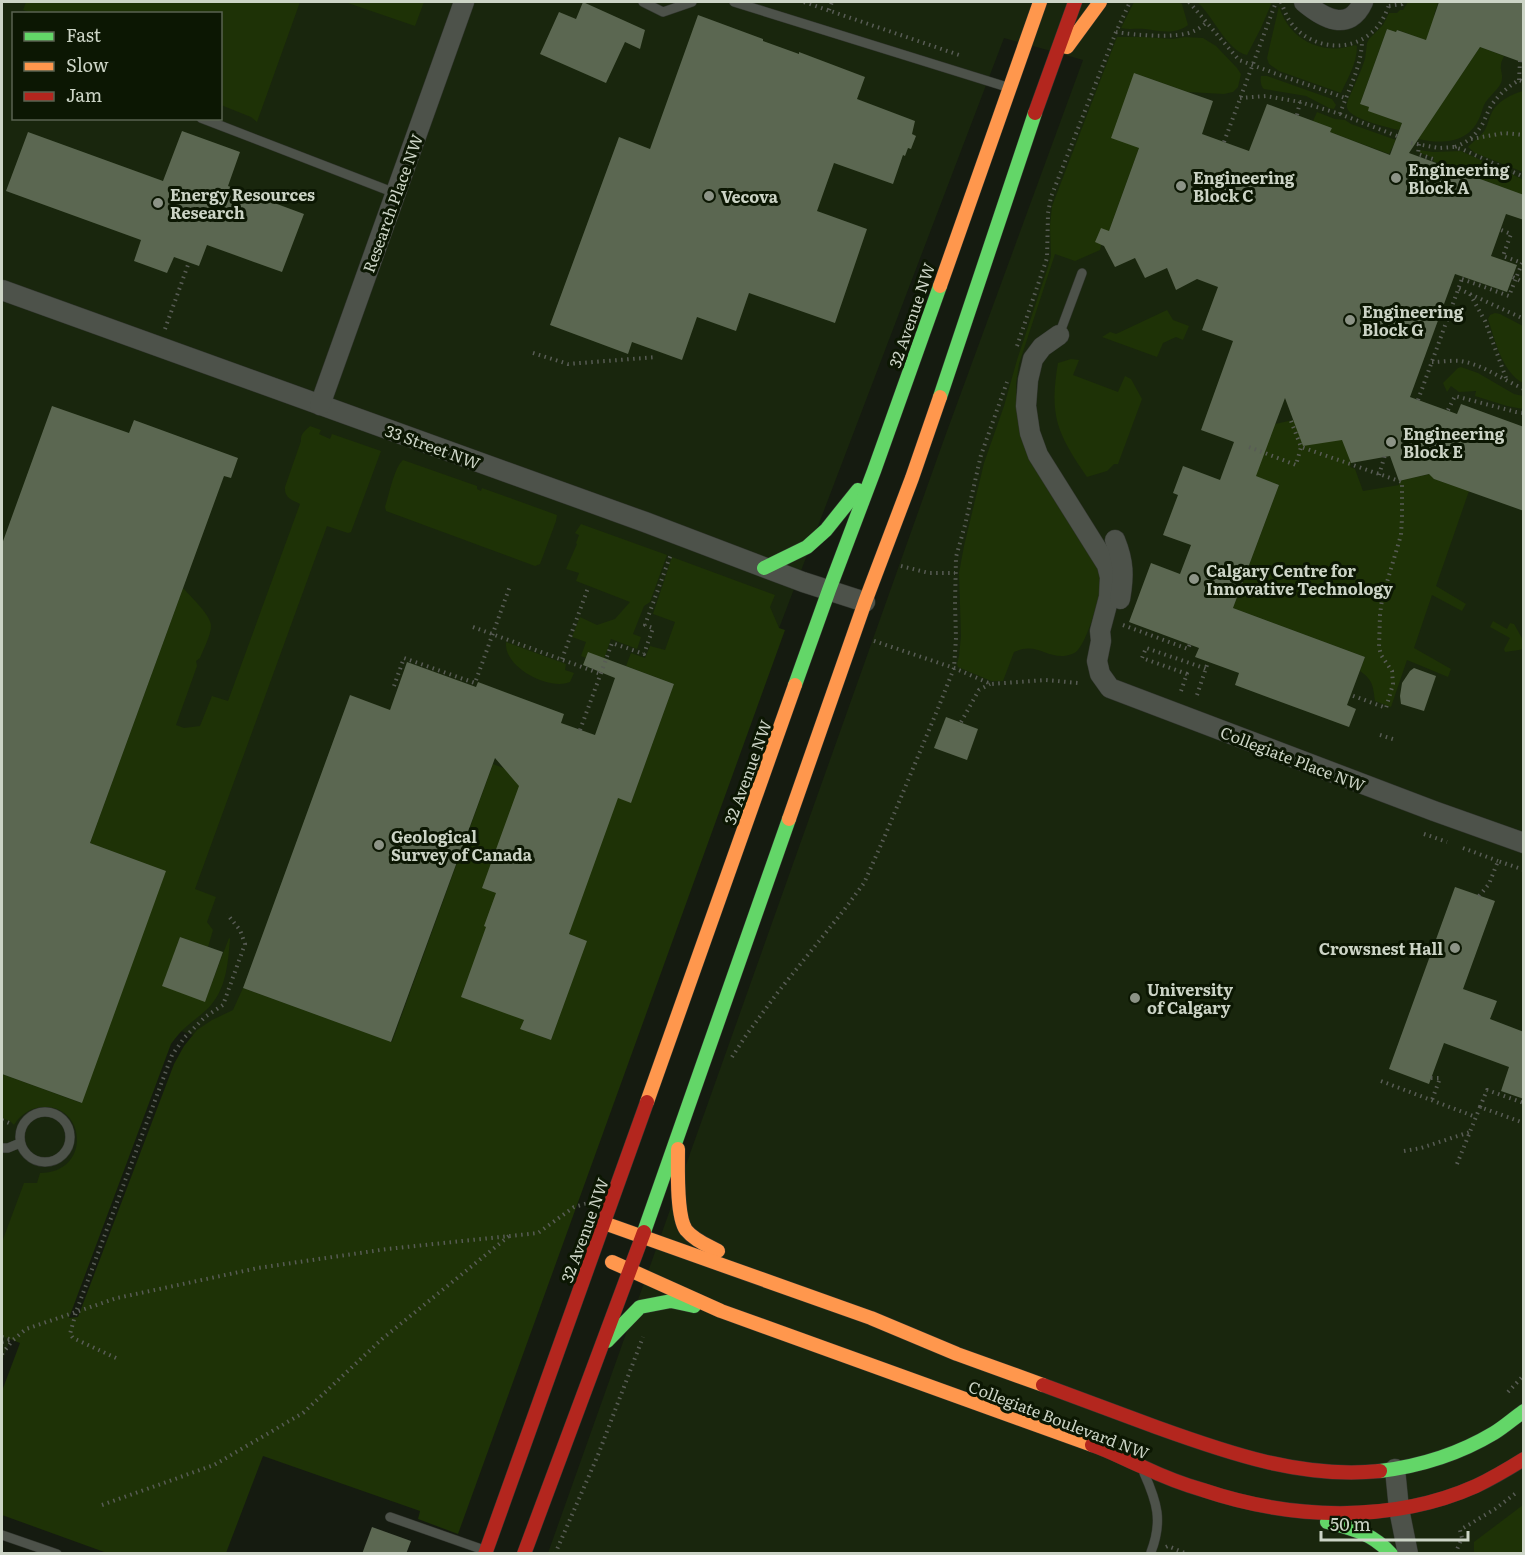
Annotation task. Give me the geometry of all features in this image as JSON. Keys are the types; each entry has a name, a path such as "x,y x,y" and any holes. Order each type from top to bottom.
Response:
{"main road":[{"name":"32 Avenue NW","path":"486,1552 1040,2"},
{"path":"524,1554 677,1139 865,602 912,478 1075,2"},
{"path":"1050,70 1100,2"},
{"path":"764,568 807,547 826,530 874,471"},
{"path":"677,1139 682,1224 702,1243 766,1279"},
{"name":"Collegiate Boulevard NW","path":"604,1223 766,1279 871,1318 957,1354 1226,1451 1266,1462 1319,1471 1357,1474 1395,1469 1430,1462 1462,1451 1495,1432 1524,1411"},
{"name":"Collegiate Boulevard NW","path":"592,1255 629,1269 721,1311 1106,1450 1142,1468 1231,1499 1265,1508 1348,1514 1400,1509 1435,1502 1462,1493 1524,1459"},
{"path":"600,1348 640,1307 671,1301 721,1311"},
{"path":"1288,1511 1370,1534 1391,1554"}],"street":[{"name":"Research Place NW","path":"320,405 464,2"},
{"path":"1304,2 1328,18 1338,20 1351,17 1364,2"},
{"name":"33 Street NW","path":"3,294 159,347 645,522 764,568 865,602"},
{"name":"Collegiate Place NW","path":"1059,335 1042,347 1033,359 1028,380 1026,406 1030,433 1038,455 1107,565 1110,577 1109,597 1100,631 1101,641 1097,661 1100,674 1110,688 1434,812 1524,843"},
{"name":"Collegiate Place NW","path":"1101,641 1108,634 1124,579 1122,556 1115,540"},
{"path":"1395,1469 1408,1554"}],"lane":[{"path":"643,2 663,12 692,2"},
{"path":"734,2 1009,88"},
{"path":"206,120 395,193"},
{"path":"1059,335 1082,273"},
{"path":"40,1112 56,1114 67,1126 69,1143 66,1150 52,1161 36,1160 23,1150 20,1143 21,1127 32,1115 40,1112"},
{"path":"2,1148 20,1143"},
{"path":"1142,1468 1157,1513 1157,1537 1151,1552"},
{"path":"390,1517 486,1552"},
{"path":"2,1535 57,1554"}],"path":[{"path":"804,2 963,57"},
{"path":"829,10 832,2"},
{"path":"1014,356 1047,258 1048,213 1051,197 1130,2"},
{"path":"1189,2 1239,60 1345,98"},
{"path":"1224,142 1276,2"},
{"path":"1387,12 1389,4 1404,2"},
{"path":"1116,32 1170,35 1194,32 1206,23"},
{"path":"1340,114 1359,64 1362,40"},
{"path":"1411,143 1439,148 1454,147 1470,139 1483,123 1490,107 1504,90 1521,81 1520,61"},
{"path":"1240,98 1266,96 1300,102 1340,114 1397,136"},
{"path":"1296,115 1300,102"},
{"path":"1470,139 1504,133 1524,135"},
{"path":"1419,144 1418,154 1433,159"},
{"path":"1454,147 1524,177"},
{"path":"1418,400 1463,278 1509,296 1514,278 1521,270 1521,263 1503,256 1511,234 1501,230"},
{"path":"159,347 189,262"},
{"path":"1514,278 1524,283"},
{"path":"1458,289 1524,319"},
{"path":"1470,294 1485,321 1506,379"},
{"path":"533,352 568,364 657,357"},
{"path":"1432,362 1461,361 1484,369 1524,389"},
{"path":"735,1051 778,992 864,883 939,706 954,668 956,557 981,455 1009,376"},
{"path":"1448,410 1455,396 1524,413"},
{"path":"1249,447 1296,465 1301,447 1291,421"},
{"path":"1301,447 1402,482 1401,535 1382,599 1379,626 1379,647 1381,655 1392,671 1393,684 1386,708 1351,695"},
{"path":"1379,475 1385,455"},
{"path":"580,730 612,643 644,654 653,628 645,626 671,554"},
{"path":"893,563 929,573 955,573"},
{"path":"394,686 404,658 474,683 510,586"},
{"path":"562,660 588,588"},
{"path":"1123,625 1188,650 1190,644"},
{"path":"473,627 601,674"},
{"path":"866,639 954,668 991,684"},
{"path":"1181,691 1187,674 1142,658 1146,648 1207,669"},
{"path":"1197,695 1208,662"},
{"path":"961,722 979,690 991,684 1046,680 1078,684"},
{"path":"1380,735 1396,741"},
{"path":"1424,834 1447,842"},
{"path":"1463,848 1524,870"},
{"path":"1479,896 1489,884 1498,861"},
{"path":"116,1358 73,1338 70,1334 76,1312 172,1054 205,1017 223,1005 245,944 240,930 227,915"},
{"path":"1431,1077 1440,1078 1432,1100"},
{"path":"1381,1081 1476,1117"},
{"path":"1457,1164 1487,1090 1524,1103"},
{"path":"1480,1107 1524,1123"},
{"path":"2,1120 9,1123"},
{"path":"1404,1151 1421,1148 1470,1132"},
{"path":"2,1354 26,1329 117,1298 258,1268 387,1249 538,1233 574,1208 594,1201"},
{"path":"102,1505 214,1465 303,1413 382,1339 510,1236"},
{"path":"555,1554 598,1455 643,1337"},
{"path":"2,1340 14,1340"},
{"path":"1455,1554 1461,1538 1460,1530 1495,1509 1524,1487"},
{"path":"1151,1552 1168,1546 1187,1554"}],"shaded area":[{"path":"2,2 1523,2 1523,1553 548,1553 943,442 1083,60 1004,38 573,1169 127,1012 2,1362"},
{"path":"26,2 300,2 257,122 251,117 222,105 222,12 30,12 23,10"},
{"path":"345,2 424,2 415,26"},
{"path":"1134,2 1179,2 1182,4 1188,25 1167,32 1121,28"},
{"path":"1197,2 1272,2 1247,55 1226,40"},
{"path":"1408,2 1438,3 1434,15 1440,17 1431,42 1398,30 1396,32 1387,29 1360,104 1369,107 1369,111 1402,123 1399,130 1357,117 1348,110 1347,105 1365,59 1369,39 1383,25 1389,13 1403,10"},
{"path":"1279,6 1290,28 1308,42 1331,48 1357,46 1354,64 1341,93 1279,71 1269,64 1267,58"},
{"path":"1117,37 1203,38 1216,46 1241,74 1238,87 1233,92 1224,94 1188,92 1134,73 1139,148 1109,231 1100,250 1075,261 1055,254 1019,364 1016,383 1017,414 1024,445 1098,566 1101,586 1089,628 1077,651 1073,654 1057,656 1034,649 1022,649 1014,652 1003,681 991,681 958,667 957,664 961,636 959,573 964,546 984,463 1051,256 1052,206"},
{"path":"1480,47 1504,56 1501,64 1501,83 1484,105 1474,127 1461,138 1453,140 1436,142 1418,139"},
{"path":"1261,76 1267,76 1332,99 1336,105 1334,109 1329,108 1306,96 1264,89"},
{"path":"1524,91 1523,172 1475,153 1468,147 1485,130 1498,104"},
{"path":"1317,112 1345,120 1396,140 1389,154 1330,132 1332,128 1313,121"},
{"path":"1419,150 1461,151 1522,179 1523,195 1433,161 1434,158 1420,153"},
{"path":"1167,310 1173,320 1189,326 1183,340 1176,337 1163,343 1157,357 1102,337 1110,332 1116,334"},
{"path":"1495,313 1523,326 1523,383 1510,371 1500,355 1488,319"},
{"path":"1071,359 1079,360 1073,375 1118,392 1125,376 1131,379 1142,399 1118,464 1114,464 1107,471 1087,477 1062,436 1055,411 1055,381 1058,363"},
{"path":"1461,367 1478,373 1514,394 1523,396 1523,409 1475,396 1476,391 1459,392 1451,386 1447,392 1443,383"},
{"path":"1293,420 1342,438 1351,463 1350,467 1355,469 1363,491 1399,485 1399,481 1430,474 1434,479 1469,491 1436,586 1466,604 1462,611 1432,595 1414,648 1451,669 1448,677 1407,660 1391,707 1375,701 1372,684 1368,677 1360,671 1365,657 1233,608 1279,485 1236,469 1275,424"},
{"path":"310,426 321,430 319,434 330,439 332,434 381,451 351,532 327,526 195,889 216,897 207,922 213,930 208,947 180,937 163,986 205,1001 229,938 224,982 211,1005 171,1044 69,1318 78,1317 174,1064 184,1046 197,1030 233,1010 243,988 392,1042 493,764 519,774 520,784 502,895 486,927 524,1020 521,1029 551,1040 586,941 569,934 615,797 631,802 674,684 626,666 631,653 645,658 650,646 665,650 675,622 653,614 672,557 775,595 770,607 779,628 785,630 458,1534 418,1519 420,1511 263,1456 226,1553 107,1553 2,1515 2,1391 20,1343 2,1336 2,1242 24,1183 37,1183 40,1173 56,1170 68,1163 75,1152 77,1140 75,1128 69,1117 59,1110 45,1107 35,1108 23,1114 14,1125 2,1118 2,1074 81,1103 165,871 90,843 183,588 204,611 210,622 211,630 200,658 196,661 197,666 176,725 184,728 200,726 212,696 228,701 300,504 287,496 285,487 301,436"},
{"path":"403,460 477,486 477,489 481,491 482,488 557,515 540,564 535,566 386,511 392,482"},
{"path":"581,524 667,555 650,602 644,606 633,634 641,637 637,649 611,639 600,670 583,664 586,658 581,656 586,642 572,637 580,617 597,625 615,619 630,602 576,581 579,573 566,569 577,544 579,535 575,533"},
{"path":"1493,621 1507,629 1510,623 1514,624 1523,640 1523,649 1505,652 1504,649 1510,638 1490,627"},
{"path":"506,642 566,664 565,670 574,673 570,682 551,683 529,675 512,660 507,651"},
{"path":"1523,1505 1523,1553 1474,1553 1474,1542"}],"building":[{"path":"583,2 645,30 640,49 625,42 606,83 540,54 559,12 576,19"},
{"path":"1439,2 1524,2 1524,63 1480,47 1409,153 1524,195 1524,220 1506,214 1491,256 1517,265 1507,292 1455,274 1410,397 1457,414 1461,404 1524,427 1524,511 1434,479 1429,474 1399,481 1390,456 1351,463 1342,440 1303,446 1285,398 1256,476 1279,485 1233,608 1365,657 1347,705 1356,709 1349,727 1235,685 1239,673 1195,657 1199,648 1129,622 1151,563 1180,574 1191,545 1163,535 1178,495 1173,493 1183,466 1220,480 1234,442 1201,430 1233,341 1202,330 1218,287 1197,279 1176,290 1167,268 1145,278 1135,258 1115,267 1104,246 1095,242 1101,228 1109,231 1139,148 1111,138 1134,73 1213,101 1202,134 1249,151 1267,104 1332,128 1330,132 1390,155 1402,123 1368,111 1369,107 1360,104 1387,29 1426,40"},
{"name":"Vecova","path":"698,15 865,77 857,99 915,121 912,134 916,136 911,149 908,148 905,156 903,155 893,184 834,163 817,211 867,229 835,323 749,293 736,331 697,317 682,360 632,342 628,354 550,325 619,137 650,149"},
{"name":"Energy Resources Research","path":"182,131 240,152 228,186 304,214 282,272 207,245 199,266 174,257 167,273 134,261 141,240 6,191 28,132 163,181"},
{"path":"52,406 129,433 134,420 238,458 231,478 224,476 90,843 166,871 82,1103 2,1074 2,544"},
{"name":"Geological Survey of Canada","path":"588,652 674,684 631,803 618,798 569,934 587,941 551,1040 520,1029 524,1020 461,997 496,893 482,888 519,786 495,758 391,1042 243,988 350,695 390,710 407,662 476,687 478,682 564,714 561,723 595,735 615,678 583,665"},
{"path":"1414,668 1436,676 1424,711 1401,704 1402,683"},
{"path":"946,717 978,729 967,760 934,748"},
{"name":"Crowsnest Hall","path":"1455,887 1495,901 1463,989 1497,1001 1490,1019 1524,1032 1524,1099 1501,1091 1509,1067 1444,1043 1429,1084 1389,1069"},
{"path":"180,937 223,952 205,1002 162,986"},
{"path":"372,1527 411,1541 406,1554 362,1554"}],"traffic: fast":[{"path":"940,397 1035,113"},
{"path":"795,685 940,286"},
{"path":"764,568 807,547 826,530 858,490"},
{"path":"644,1232 789,819"},
{"path":"607,1341 640,1307 671,1301 694,1306"},
{"path":"1380,1471 1410,1466 1453,1453 1494,1433 1524,1411"},
{"path":"1327,1522 1369,1536 1391,1554"}],"traffic: slow":[{"path":"940,286 1040,2"},
{"path":"1067,47 1100,2"},
{"path":"789,819 940,397"},
{"path":"647,1102 795,685"},
{"path":"678,1149 678,1191 683,1223 693,1237 718,1251"},
{"path":"604,1223 871,1318 957,1354 1043,1385"},
{"path":"612,1262 721,1311 1092,1445"}],"traffic: jam":[{"path":"1035,113 1075,2"},
{"path":"485,1554 647,1102"},
{"path":"524,1554 644,1232"},
{"path":"1043,1385 1183,1437 1266,1462 1322,1471 1380,1471"},
{"path":"1092,1445 1172,1480 1236,1500 1270,1507 1340,1513 1375,1512 1410,1507 1443,1498 1476,1486 1524,1459"}],"place":[{"name":"Engineering Block A","path":"1396,178"},
{"name":"Engineering Block C","path":"1181,186"},
{"name":"Vecova","path":"709,196"},
{"name":"Energy Resources Research","path":"158,203"},
{"name":"Engineering Block G","path":"1350,320"},
{"name":"Engineering Block E","path":"1391,442"},
{"name":"Calgary Centre for Innovative Technology","path":"1194,579"},
{"name":"Geological Survey of Canada","path":"379,845"},
{"name":"Crowsnest Hall","path":"1455,948"},
{"name":"University of Calgary","path":"1135,998"}]}
